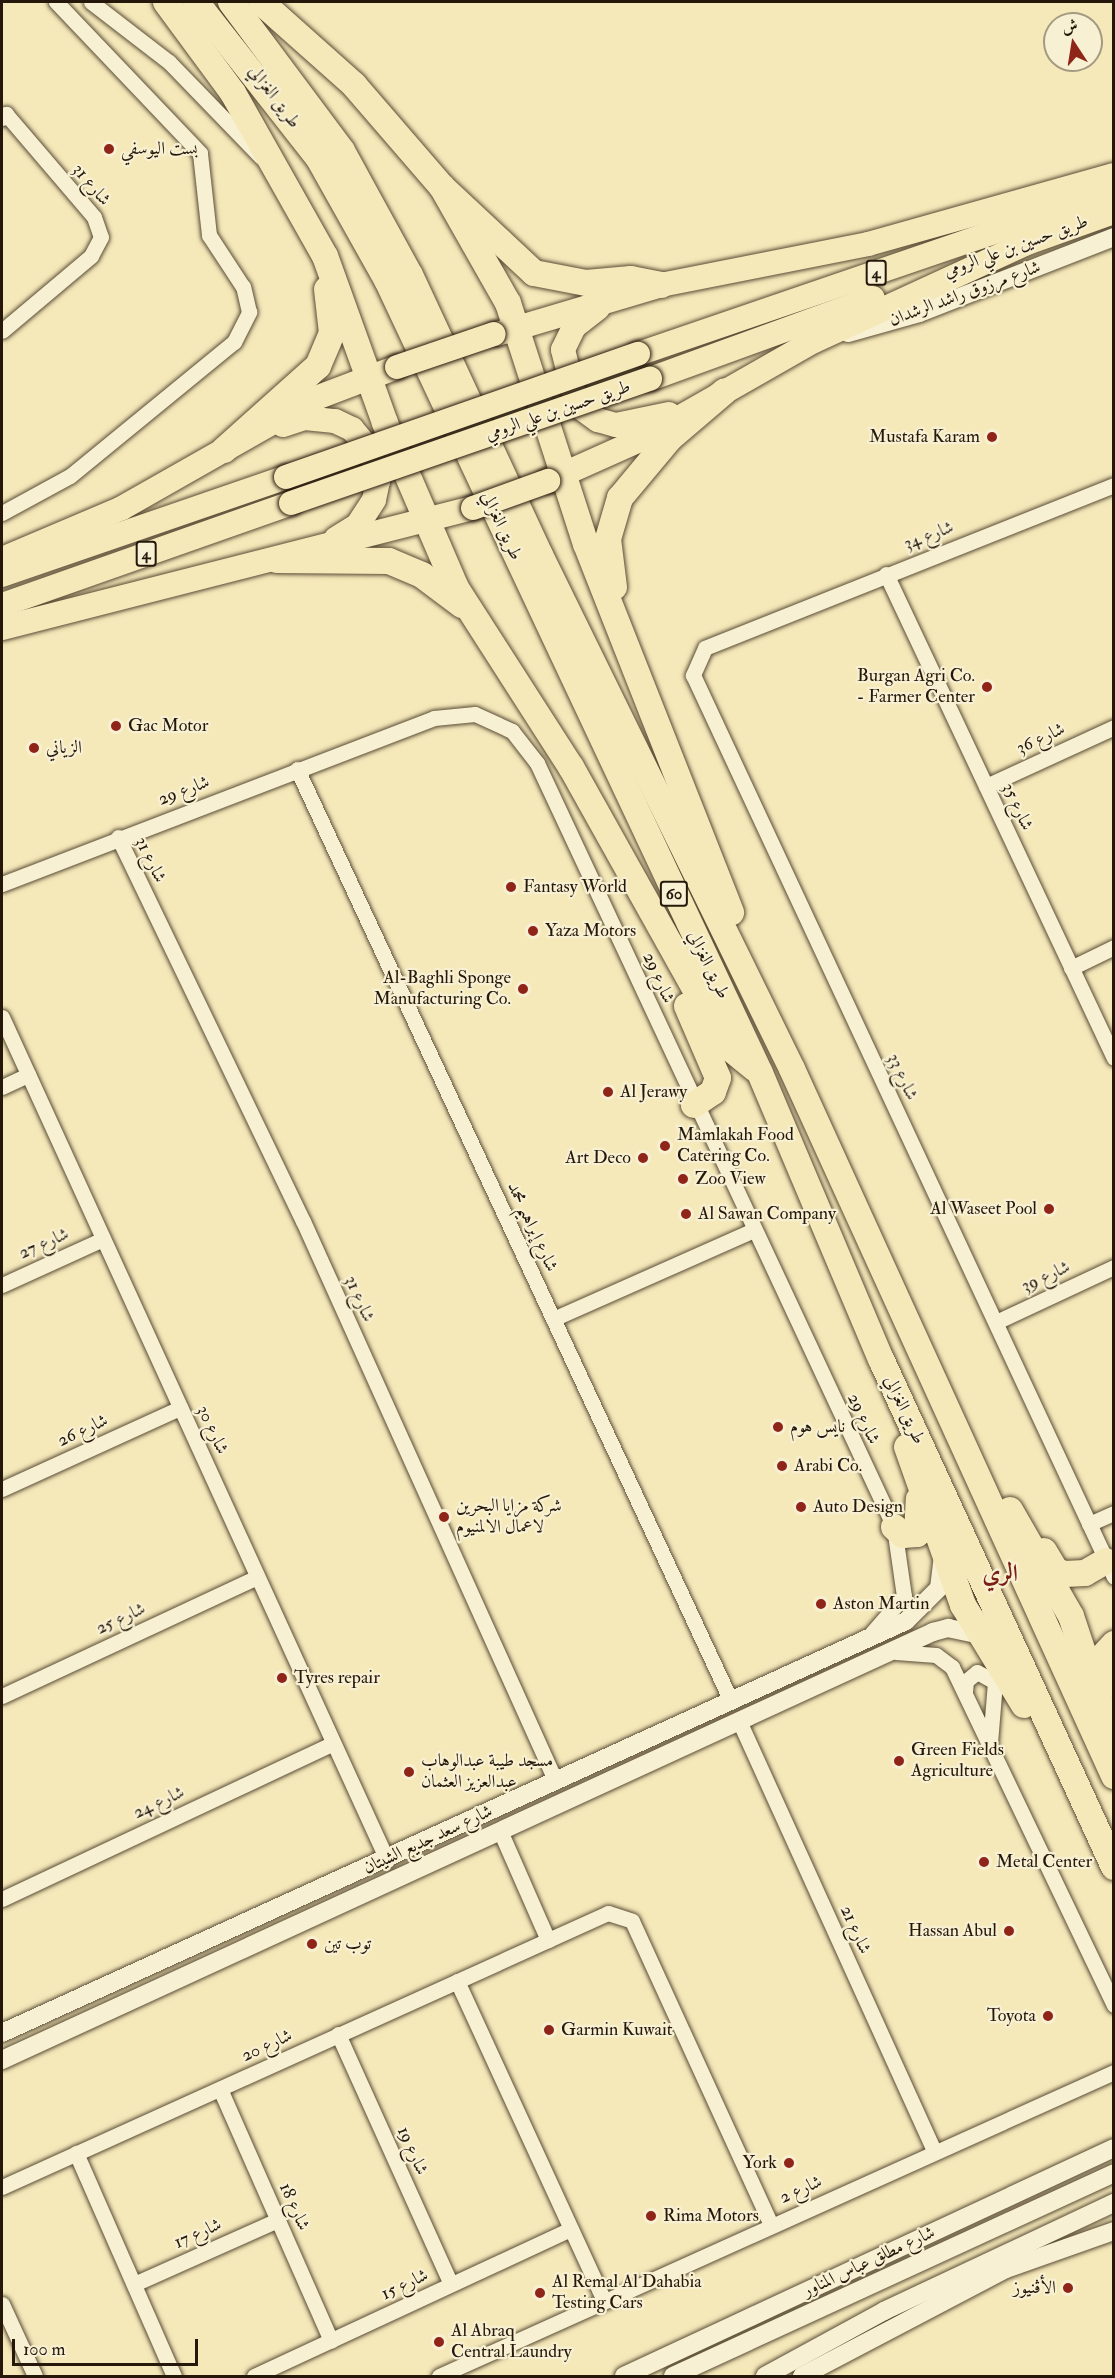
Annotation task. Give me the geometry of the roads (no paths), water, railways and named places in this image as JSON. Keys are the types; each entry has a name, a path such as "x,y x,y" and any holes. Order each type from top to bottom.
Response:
{"highway":[{"path":"166,2 233,93 279,170 299,210 346,305 370,376 425,521 470,612 571,767 727,1047 760,1073"},
{"name":"طريق الغزالي","path":"196,2 279,101 355,218 760,1073 881,1359 1113,1866"},
{"name":"طريق الغزالي","path":"231,2 290,74 377,208 792,1069 1113,1776"},
{"path":"275,3 302,38 354,85 442,187 534,273 586,283 632,279 661,285"},
{"path":"2,560 122,508 295,408 370,376 506,331 661,285 827,255 1113,175"},
{"path":"442,187 493,269 506,331 556,477 638,672 792,1069"},
{"name":"طريق حسين بن علي الرومي","path":"2,575 1113,191"},
{"path":"224,450 318,366 329,344 330,297 299,210"},
{"name":"طريق حسين بن علي الرومي","path":"2,605 650,380 1113,212"},
{"path":"2,628 277,560 473,508 556,477 680,417 814,341 1031,241"},
{"path":"661,285 653,294 586,315 565,342 563,366 577,405 598,420 626,425 662,415 680,417"},
{"path":"638,672 609,563 612,515 644,465 725,391"},
{"path":"224,450 315,417 352,429 371,452 378,481 365,518 342,537 277,560"},
{"path":"277,560 388,561 422,575 470,612"},
{"path":"655,919 669,967 717,1070 713,1092 694,1105"},
{"path":"881,1359 915,1475 944,1548 963,1605 1093,1821"},
{"path":"944,1402 1006,1502 1071,1616 1113,1745"},
{"path":"894,1527 911,1537 920,1528 915,1475"},
{"path":"1006,1502 1056,1571 1075,1575 1110,1569"},
{"path":"1113,1644 1101,1658 1113,1705"}],"street":[{"path":"2,513 58,485 179,387 239,337 249,312 243,287 209,235 200,153 56,2"},
{"path":"91,2 169,62 237,135 279,170"},
{"name":"شارع 31","path":"2,118 6,114 94,217 100,237 91,256 2,332"},
{"name":"شارع مرزوق راشد الرشدان","path":"814,341 919,313 1113,237"},
{"name":"شارع 34","path":"759,626 886,573 1113,485"},
{"name":"شارع 35","path":"886,573 1113,1058"},
{"name":"شارع 33","path":"759,626 705,648 694,665 696,684 1110,1569"},
{"name":"شارع 29","path":"2,884 297,769 455,713 485,717 512,731 537,763 752,1231 894,1527 904,1596 866,1639"},
{"name":"شارع 36","path":"986,786 1113,728"},
{"name":"شارع إبراهيم محمد","path":"297,769 731,1701"},
{"name":"شارع 31","path":"118,837 303,1221 556,1782"},
{"path":"1071,968 1113,947"},
{"name":"شارع 30","path":"2,1017 387,1860"},
{"path":"2,1087 28,1075"},
{"path":"553,1319 752,1231"},
{"name":"شارع 27","path":"2,1285 103,1239"},
{"name":"شارع 39","path":"996,1322 1113,1267"},
{"name":"شارع 26","path":"2,1489 180,1408"},
{"path":"1089,1524 1113,1513"},
{"name":"شارع سعد جديع الشيتان","path":"2,2033 75,1998 114,1983 387,1860 866,1639 921,1611 939,1588 944,1548"},
{"name":"شارع 25","path":"2,1696 257,1577"},
{"name":"شارع سعد جديع الشيتان","path":"2,2060 890,1653 948,1628 982,1635"},
{"path":"890,1653 936,1655 952,1667 966,1692 1113,2005"},
{"path":"809,1665 804,1682 817,1688"},
{"path":"966,1692 966,1681 977,1672 995,1682 990,1743"},
{"path":"757,1689 774,1697 766,1711"},
{"name":"شارع 21","path":"740,1723 935,2152"},
{"name":"شارع 24","path":"2,1899 333,1743"},
{"path":"501,1833 548,1940"},
{"name":"شارع 20","path":"2,2187 608,1913 632,1921 771,2225"},
{"path":"457,1981 604,2300"},
{"path":"114,1983 109,1996 122,2004"},
{"path":"75,1998 87,2006 86,2020"},
{"name":"شارع 19","path":"338,2034 452,2284"},
{"name":"شارع 2","path":"440,2376 1113,2072"},
{"name":"شارع 18","path":"220,2089 332,2341"},
{"name":"شارع مطلق عباس المناور","path":"624,2376 1113,2148"},
{"path":"76,2153 174,2376"},
{"name":"شارع مطلق عباس المناور","path":"673,2376 1113,2173"},
{"path":"802,2376 883,2321 1113,2203"},
{"name":"شارع 17","path":"134,2284 278,2220"},
{"name":"شارع 15","path":"254,2376 572,2229"},
{"path":"765,2376 883,2321 1006,2269 1113,2231"},
{"path":"2,2304 35,2376"}],"place":[{"name":"بست اليوسفي","path":"109,149"},
{"name":"Mustafa Karam","path":"992,437"},
{"name":"Burgan Agri Co. - Farmer Center","path":"987,687"},
{"name":"Gac Motor","path":"116,726"},
{"name":"الزياني","path":"34,748"},
{"name":"Fantasy World","path":"511,887"},
{"name":"Yaza Motors","path":"533,931"},
{"name":"Al-Baghli Sponge Manufacturing Co.","path":"523,989"},
{"name":"Al Jerawy","path":"608,1092"},
{"name":"Mamlakah Food Catering Co.","path":"665,1146"},
{"name":"Art Deco","path":"643,1158"},
{"name":"Zoo View","path":"683,1179"},
{"name":"Al Waseet Pool","path":"1049,1209"},
{"name":"Al Sawan Company","path":"686,1214"},
{"name":"نايس هوم","path":"778,1427"},
{"name":"Arabi Co.","path":"782,1466"},
{"name":"Auto Design","path":"801,1507"},
{"name":"شركة مزايا البحرين لاعمال الالمنيوم","path":"444,1517"},
{"name":"Aston Martin","path":"821,1604"},
{"name":"Tyres repair","path":"282,1678"},
{"name":"Green Fields Agriculture","path":"899,1761"},
{"name":"مسجد طيبة عبدالوهاب عبدالعزيز العثمان","path":"409,1772"},
{"name":"Metal Center","path":"984,1862"},
{"name":"Hassan Abul","path":"1009,1931"},
{"name":"توب تين","path":"312,1944"},
{"name":"Toyota","path":"1048,2016"},
{"name":"Garmin Kuwait","path":"549,2030"},
{"name":"York","path":"789,2163"},
{"name":"Rima Motors","path":"651,2216"},
{"name":"الأڤنيوز","path":"1068,2288"},
{"name":"Al Remal Al Dahabia Testing Cars","path":"540,2293"},
{"name":"Al Abraq Central Laundry","path":"439,2342"}],"district":[{"name":"الري","path":"1000,1574"}]}
